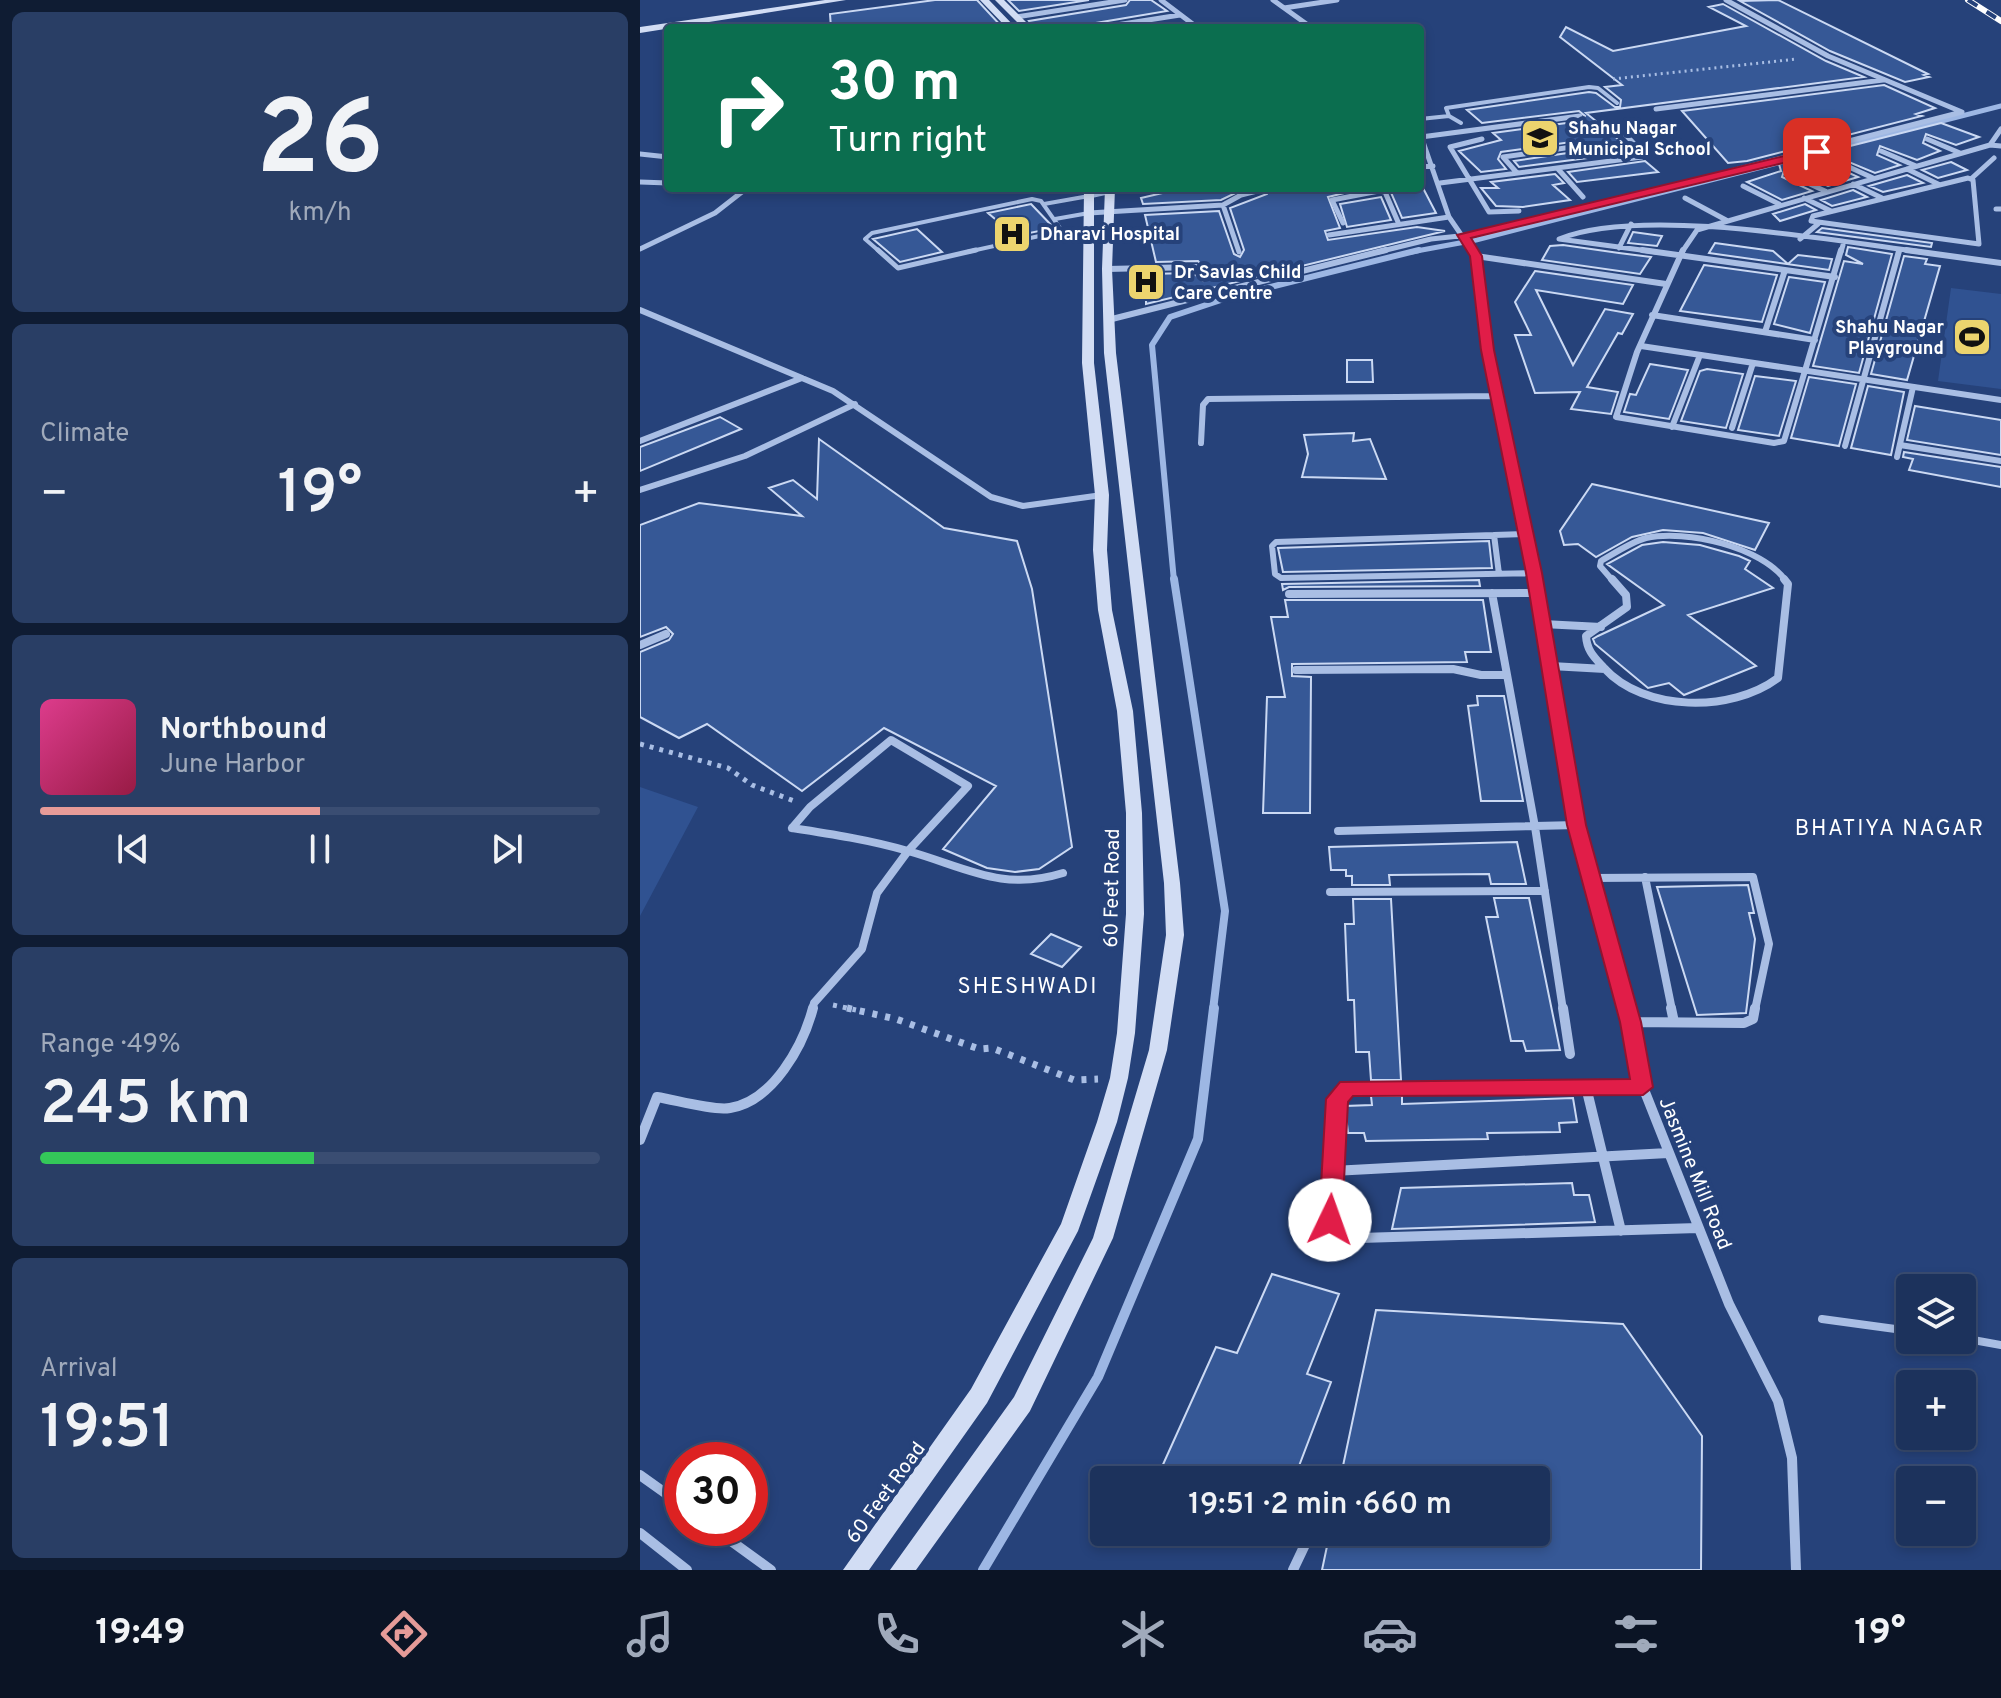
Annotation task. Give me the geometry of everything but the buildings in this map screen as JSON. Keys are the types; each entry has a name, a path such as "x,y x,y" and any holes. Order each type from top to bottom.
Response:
{"main road":[{"path":"666,24 813,0"},
{"path":"719,16 842,0"},
{"path":"984,0 1008,24"},
{"path":"999,0 1024,24"},
{"path":"640,28 664,24"},
{"name":"60 Feet Road","path":"902,1570 1022,1404 1103,1238 1150,1085 1171,981 1175,935 1172,883 1108,320 1107,269 1094,202"},
{"name":"60 Feet Road","path":"855,1570 979,1396 1071,1225 1119,1078 1126,1033 1135,914 1134,813 1125,711 1105,610 1100,550 1102,495 1088,363 1094,202"}],"street":[{"path":"1016,17 1125,0"},
{"path":"1161,0 1192,24"},
{"path":"1273,0 1307,24"},
{"path":"1284,8 1337,0"},
{"path":"1108,320 1431,239 1488,233 1964,114 1828,56 1726,0"},
{"path":"1123,24 1180,15"},
{"path":"1656,109 1884,80"},
{"path":"1424,135 1580,116"},
{"path":"1440,183 1642,157 1643,153 1620,129"},
{"path":"1990,145 2001,129"},
{"path":"1482,139 1450,145 1489,212 1519,211"},
{"path":"1927,139 1961,154"},
{"name":"Jasmine Mill Road","path":"1424,143 1449,217 1476,256 1497,396 1534,573 1577,825 1630,1022 1643,1087 1729,1304 1778,1401 1792,1458 1796,1570"},
{"path":"1843,245 1784,441 1774,443 1623,420 1615,414 1652,315 1690,235 1726,220 1990,145 2001,146"},
{"path":"1517,173 1503,157 1572,147"},
{"path":"1881,151 1916,166"},
{"path":"640,154 664,157"},
{"path":"1972,178 1981,242 1972,245 1818,224 1811,218 1972,178 1994,158"},
{"path":"1838,162 1873,178"},
{"path":"1424,167 1433,166"},
{"path":"1558,169 1583,197"},
{"path":"1907,169 1939,184"},
{"path":"1786,173 1826,192"},
{"path":"640,182 664,183"},
{"path":"1853,184 1883,198"},
{"path":"1743,186 1780,205"},
{"path":"640,249 715,213 742,192"},
{"path":"1094,202 1223,205 1253,192"},
{"path":"1343,223 1332,200 1374,192"},
{"path":"1385,192 1398,222"},
{"path":"1685,198 1726,220"},
{"path":"1804,198 1831,212"},
{"path":"1223,205 1239,252"},
{"path":"1329,235 1398,222 1449,217"},
{"path":"1619,248 1631,224"},
{"path":"1835,277 1559,239 1575,228 1631,224 1706,228 2001,263"},
{"path":"1800,239 1818,224"},
{"path":"1874,248 1878,232"},
{"path":"1937,256 1940,240"},
{"path":"1845,446 1861,379 1899,251"},
{"path":"1476,256 1666,284"},
{"path":"1107,269 1196,267 1203,275"},
{"path":"1765,332 1785,270"},
{"path":"640,310 802,378 855,404 991,497 1023,506 1102,495"},
{"path":"1652,315 1815,340"},
{"path":"1641,346 2001,400"},
{"path":"1672,427 1700,355"},
{"path":"1732,428 1753,363"},
{"path":"640,441 802,378"},
{"path":"1897,457 1913,387"},
{"path":"1201,443 1203,405 1208,399 1497,396"},
{"path":"640,490 745,456 855,404"},
{"path":"1900,445 2001,461"},
{"path":"1525,534 1276,542 1272,546 1275,574 1281,578 1534,573"},
{"path":"1494,535 1499,574"},
{"path":"1664,535 1740,551 1768,561 1782,572 1788,584 1778,678 1762,691 1740,698 1707,701 1651,695 1624,686 1605,669 1585,642 1586,636 1601,627 1627,607 1626,595 1600,566 1601,561 1642,539 1664,535"},
{"path":"1492,593 1535,827 1570,1054"},
{"path":"1289,594 1537,593"},
{"path":"1543,624 1601,627"},
{"path":"640,645 666,634"},
{"path":"1551,666 1605,669"},
{"path":"1296,670 1453,669 1481,675 1507,675"},
{"path":"640,1140 657,1097 730,1108 766,1092 806,1033 814,1003 862,949 877,893 908,851 968,786 891,740 810,807 792,828 846,836 908,851 993,882 1023,884 1063,873"},
{"path":"1338,831 1577,825"},
{"path":"1645,877 1674,1022"},
{"path":"1591,878 1753,877 1769,935 1750,1022 1630,1022"},
{"path":"1330,892 1545,891"},
{"path":"1586,1087 1621,1231"},
{"path":"1643,1087 1347,1088 1337,1099 1330,1220 1335,1229 1345,1235 1698,1228"},
{"path":"1333,1171 1668,1153"},
{"path":"640,1475 664,1492"},
{"path":"640,1533 687,1570"},
{"path":"738,1546 771,1570"},
{"path":"1293,1570 1304,1546"}],"lane":[{"path":"1461,123 1449,116 1445,109 1451,105 1589,87 1598,88 1617,103"},
{"path":"1424,119 1449,116"},
{"path":"1037,199 1055,219 1063,229 1059,232 900,268 894,267 865,239 872,233 1024,200 1037,199"},
{"path":"1044,204 1094,202"},
{"path":"1055,219 1094,202"},
{"path":"1822,1319 1896,1329"},
{"path":"1976,1341 2001,1345"}],"path":[{"path":"1608,80 1828,56"},
{"path":"640,744 728,768 752,785 810,807"},
{"path":"814,1003 856,1008 896,1019 979,1049 992,1048 1074,1080 1119,1078"}],"shaded area":[{"name":"Shahu Nagar Playground","path":"1951,288 2001,294 2001,389 1938,381"},
{"path":"640,787 698,807 640,916"}],"waterway":[{"path":"1411,252 1476,240 2001,106"},
{"path":"1174,581 1152,345 1170,317 1230,297 1419,250"},
{"path":"1174,579 1225,911 1213,1010"},
{"path":"983,1570 1098,1377 1198,1139 1214,1008"}],"railway":[{"path":"1968,0 2001,21"}],"place":[{"name":"Shahu Nagar Municipal School","path":"1540,138"},
{"name":"Dharavi Hospital","path":"1012,234"},
{"name":"Dr Savlas Child Care Centre","path":"1146,282"},
{"name":"Shahu Nagar Playground","path":"1972,337"}],"district":[{"name":"BHATIYA NAGAR","path":"1890,827"},
{"name":"SHESHWADI","path":"1028,985"}],"route":[{"path":"1330,1220 1337,1099 1347,1088 1643,1087 1630,1022 1577,825 1534,573 1487,350 1476,256 1463,235 1488,233 1817,152"}]}
